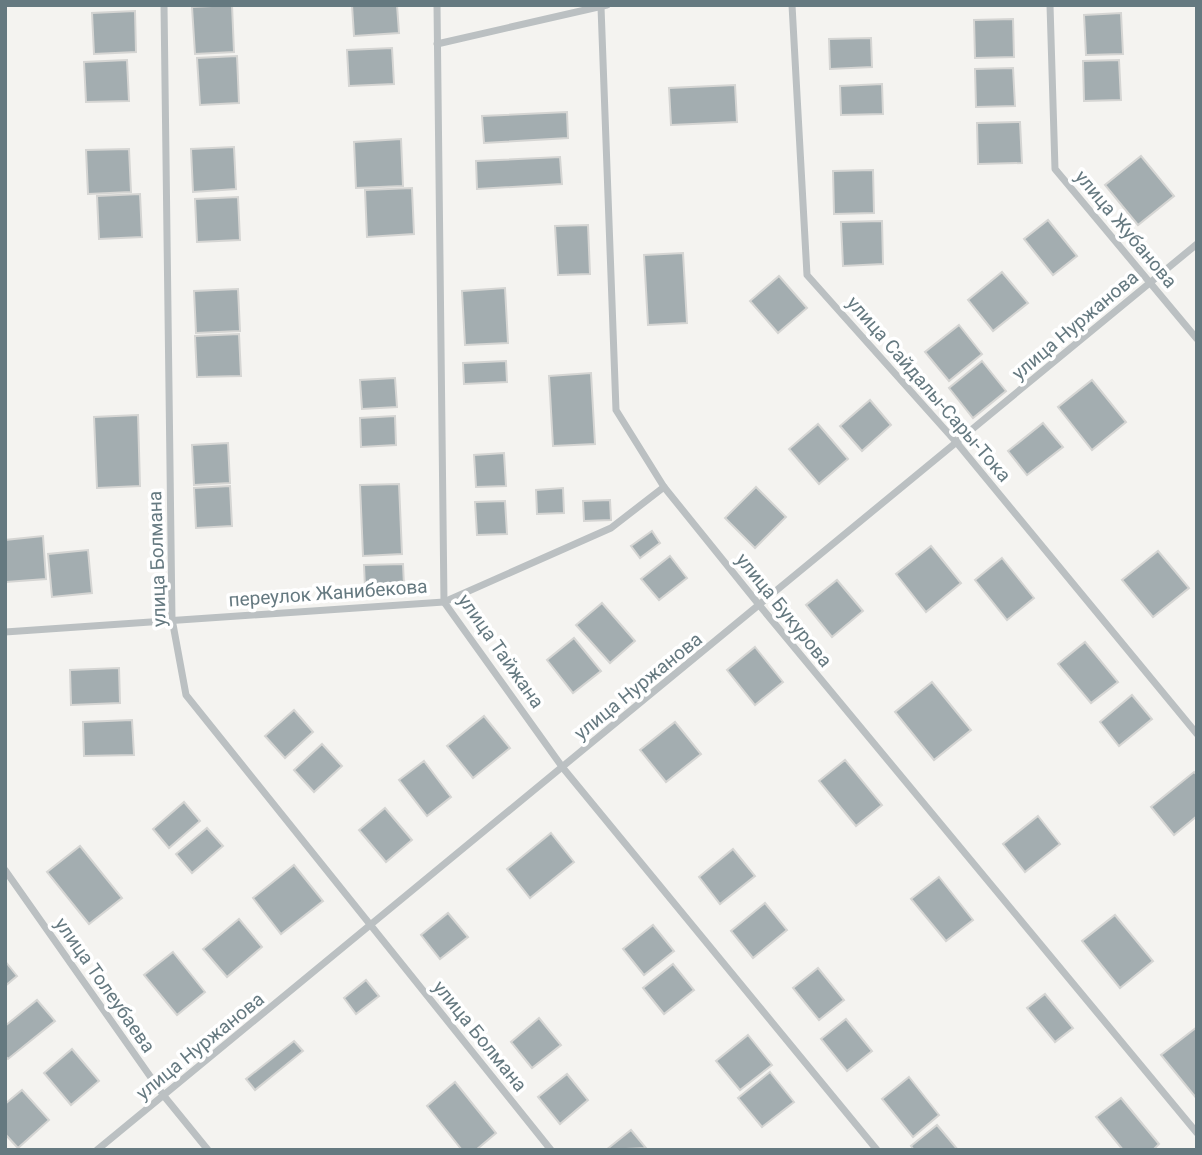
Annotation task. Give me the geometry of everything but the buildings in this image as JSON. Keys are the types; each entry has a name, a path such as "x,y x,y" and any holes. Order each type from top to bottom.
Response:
{"street":[{"name":"улица Болмана","path":"164,5 172,619 186,695 551,1150"},
{"name":"улица Тайжана","path":"437,5 444,602 563,768 877,1150"},
{"name":"улица Сайдалы-Сары-Тока","path":"792,5 807,275 957,443 1197,734"},
{"name":"улица Жубанова","path":"1050,5 1055,169 1197,339"},
{"path":"437,44 604,6"},
{"name":"улица Букурова","path":"604,6 616,410 664,486 760,606 1197,1133"},
{"name":"улица Нуржанова","path":"97,1150 1197,244"},
{"name":"переулок Жанибекова","path":"5,632 444,602 611,528 664,486"},
{"name":"улица Толеубаева","path":"5,870 164,1096 208,1150"}]}
